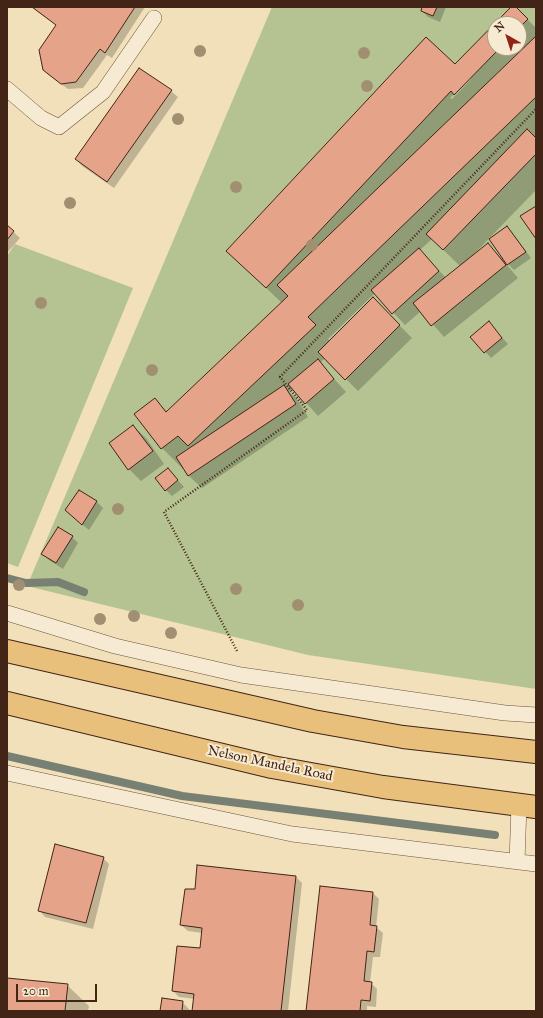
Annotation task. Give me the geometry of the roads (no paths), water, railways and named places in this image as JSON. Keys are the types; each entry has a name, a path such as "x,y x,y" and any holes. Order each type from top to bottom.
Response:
{"main road":[{"path":"7,651 313,722 403,737 536,752"},
{"name":"Nelson Mandela Road","path":"7,703 272,766 383,787 527,806"}],"lane":[{"path":"7,89 41,118 59,127 103,92 154,18"},
{"path":"7,613 115,646 250,677 497,712 536,715"},
{"path":"7,773 292,834 536,864"},
{"path":"517,862 527,806"}],"waterway":[{"path":"7,578 26,583 58,582 84,592"},
{"path":"7,756 182,796 495,835"}]}
